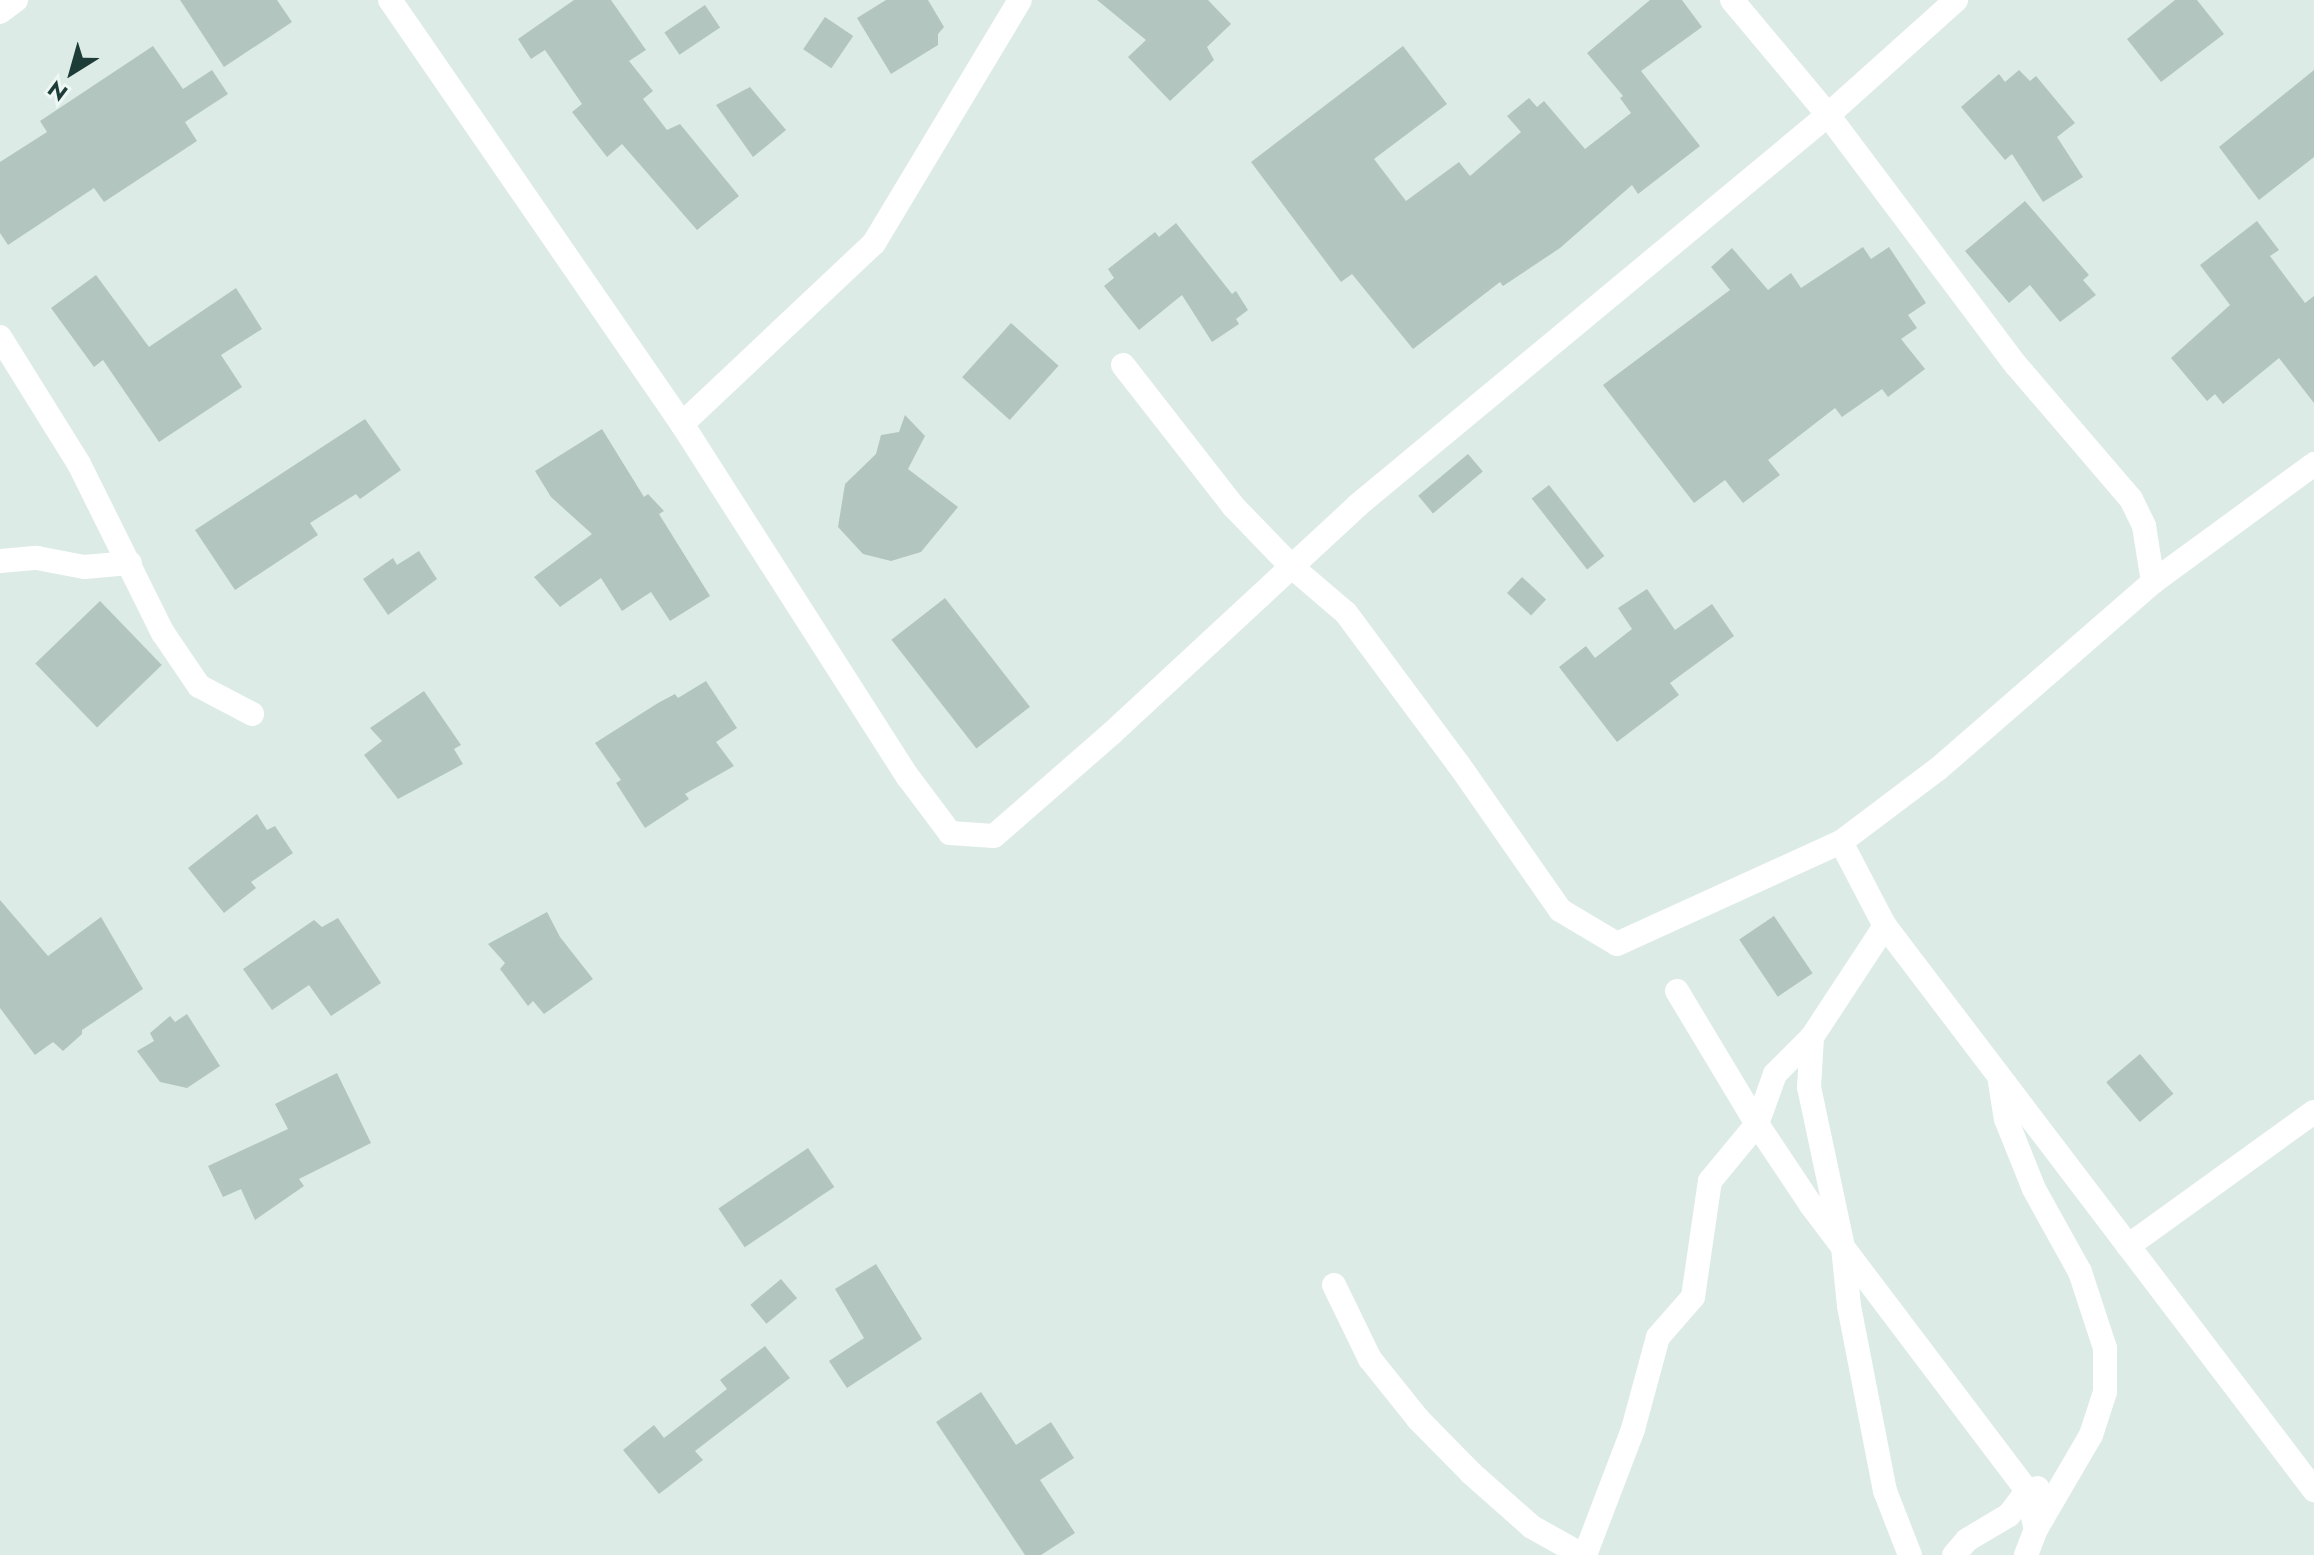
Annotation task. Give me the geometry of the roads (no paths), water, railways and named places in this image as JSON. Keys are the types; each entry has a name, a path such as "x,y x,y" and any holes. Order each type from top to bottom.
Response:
{"street":[{"path":"0,12 16,0"},
{"path":"390,0 682,424 908,777 950,833 994,836 1112,733 1291,566 1578,320 1828,115 1956,0"},
{"path":"682,424 874,243 1020,0"},
{"path":"1732,0 1828,115 2016,365 2131,499 2144,526 2153,582"},
{"path":"0,337 79,464 163,633 199,686 252,714"},
{"path":"1123,365 1233,506 1291,566 1346,613 1459,765 1560,910 1617,944 1841,842 1938,769 2153,582 2314,464"},
{"path":"0,561 37,558 84,567 130,563"},
{"path":"1841,842 1885,926 2201,1346 2314,1490"},
{"path":"1334,1285 1370,1359 1418,1419 1471,1473 1532,1527 1584,1555 1633,1429 1658,1337 1693,1297 1710,1181 1757,1124 1775,1074 1812,1037 1885,926"},
{"path":"1677,991 1757,1124 1843,1247 2027,1491 2036,1529"},
{"path":"1812,1037 1809,1087 1843,1247 1849,1306 1885,1491 1910,1555"},
{"path":"2000,1078 2006,1119 2034,1189 2080,1272 2105,1348 2105,1392 2091,1435 2036,1529 2026,1555"},
{"path":"2128,1246 2314,1112"},
{"path":"1954,1555 1967,1540 2009,1515 2027,1491 2064,1480"}]}
